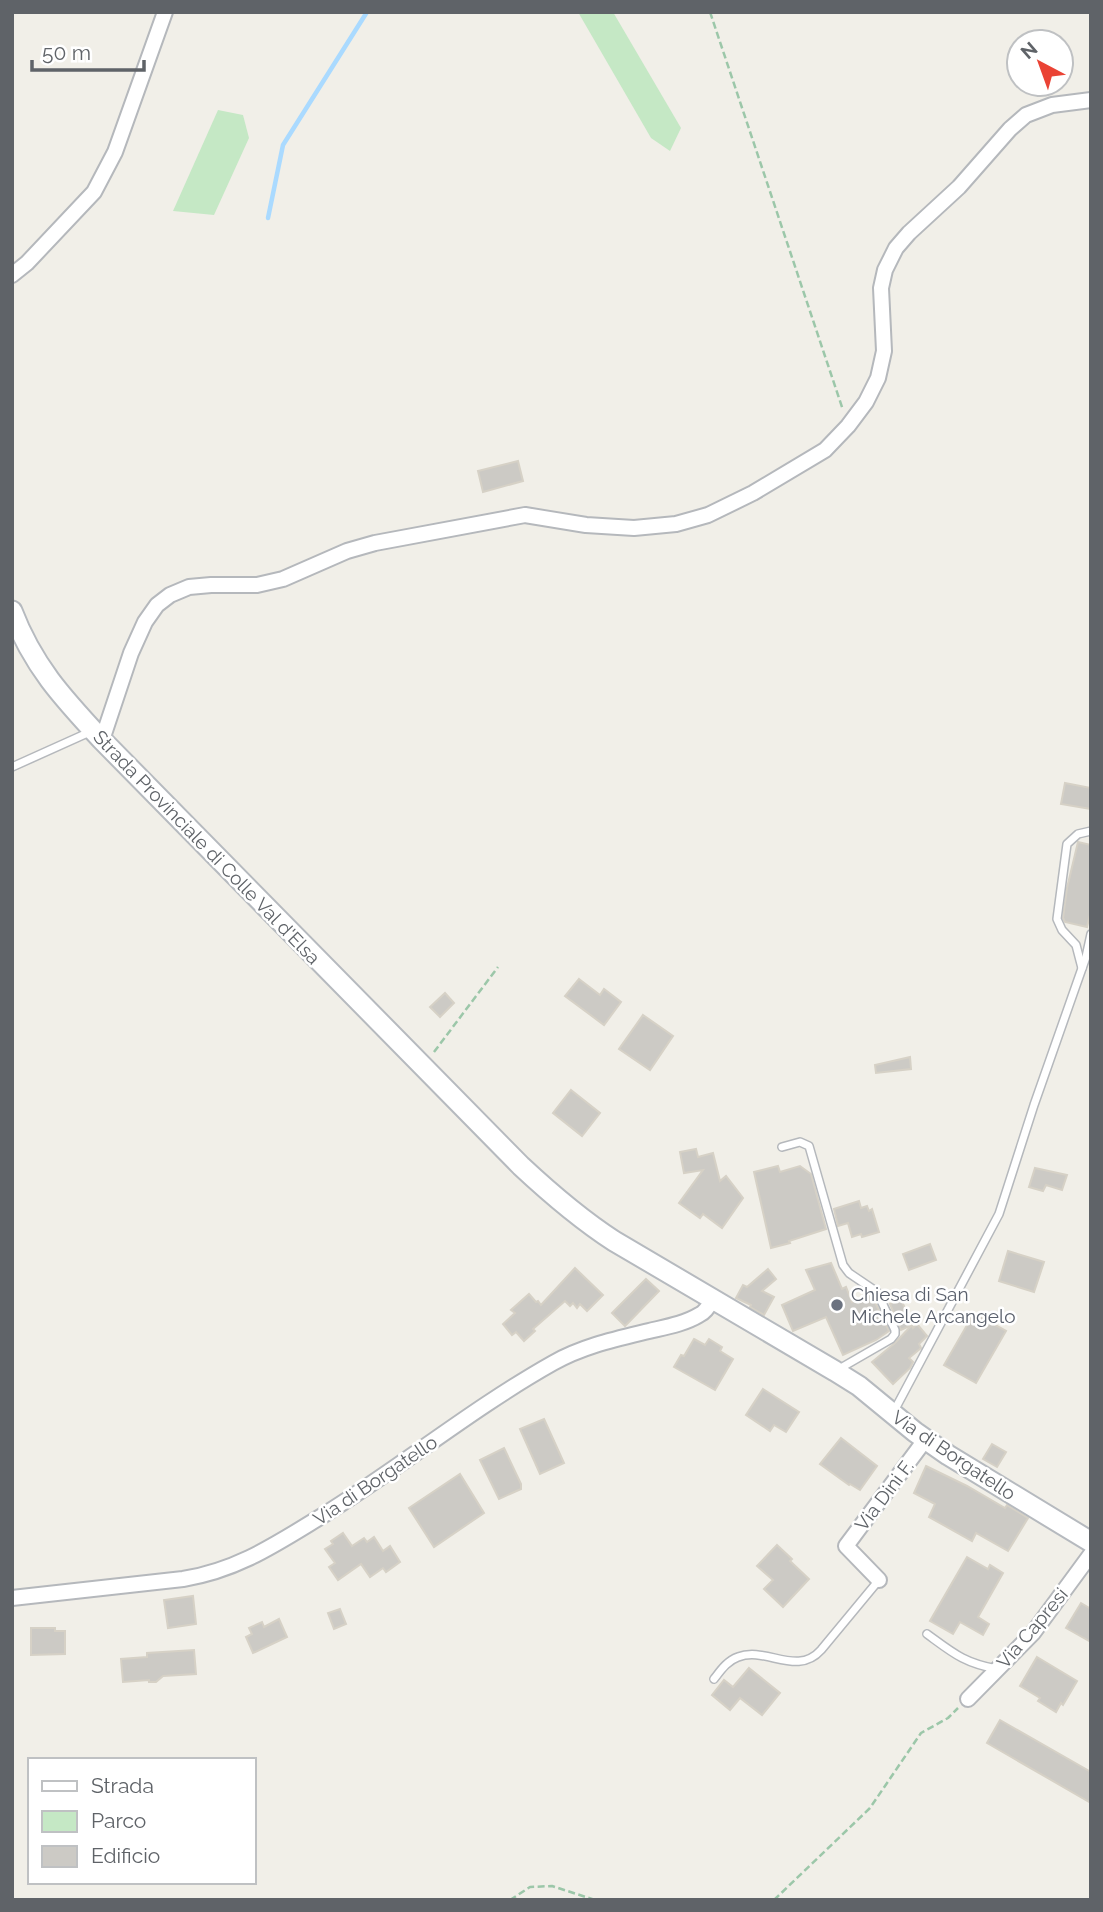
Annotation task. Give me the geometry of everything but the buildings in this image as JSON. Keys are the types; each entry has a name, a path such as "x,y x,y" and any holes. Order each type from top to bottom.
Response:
{"main road":[{"name":"Strada Provinciale di Colle Val d'Elsa","path":"12,611 27,646 58,691 98,735 424,1066"},
{"name":"Via di Borgatello","path":"424,1066 521,1166 570,1210 625,1247 859,1386 925,1440 1091,1542"}],"street":[{"path":"12,275 94,192 115,152 165,12"},
{"path":"98,735 145,622 170,595 189,587 257,585 284,579 347,551 375,542 525,515 586,525 634,528 676,524 708,515 753,493 825,450 866,402 878,378 884,351 881,288 896,248 959,187 1010,129 1026,115 1052,105 1091,100"},
{"name":"Via di Borgatello","path":"12,1598 183,1579 235,1566 349,1499 551,1363 587,1347 675,1325 696,1317 703,1313 713,1299"},
{"name":"Via Dini F.","path":"879,1580 846,1546 925,1440"},
{"name":"Via Capresi","path":"968,1699 1033,1633 1091,1554"}],"lane":[{"path":"12,767 98,735"},
{"path":"1082,969 1076,945 1062,930 1057,919 1067,844 1078,834 1091,831"},
{"path":"892,1414 999,1214 1082,969 1091,934"},
{"path":"782,1147 800,1142 809,1146 843,1265 849,1273 877,1292 895,1330 891,1339 835,1371"},
{"path":"714,1679 724,1666 740,1656 752,1654 793,1662 813,1657 879,1580"},
{"path":"927,1634 972,1664 999,1669"}],"path":[{"path":"710,12 848,426"},
{"path":"424,1066 498,967"},
{"path":"774,1900 870,1808 921,1733 948,1718 968,1699"},
{"path":"510,1900 530,1887 552,1886 595,1900"}],"green space":[{"path":"578,12 613,12 681,128 670,151 651,138"},
{"path":"218,110 243,115 249,138 214,215 173,211"}],"waterway":[{"path":"268,218 283,145 367,12"}],"place":[{"name":"Chiesa di San Michele Arcangelo","path":"837,1305"}]}
